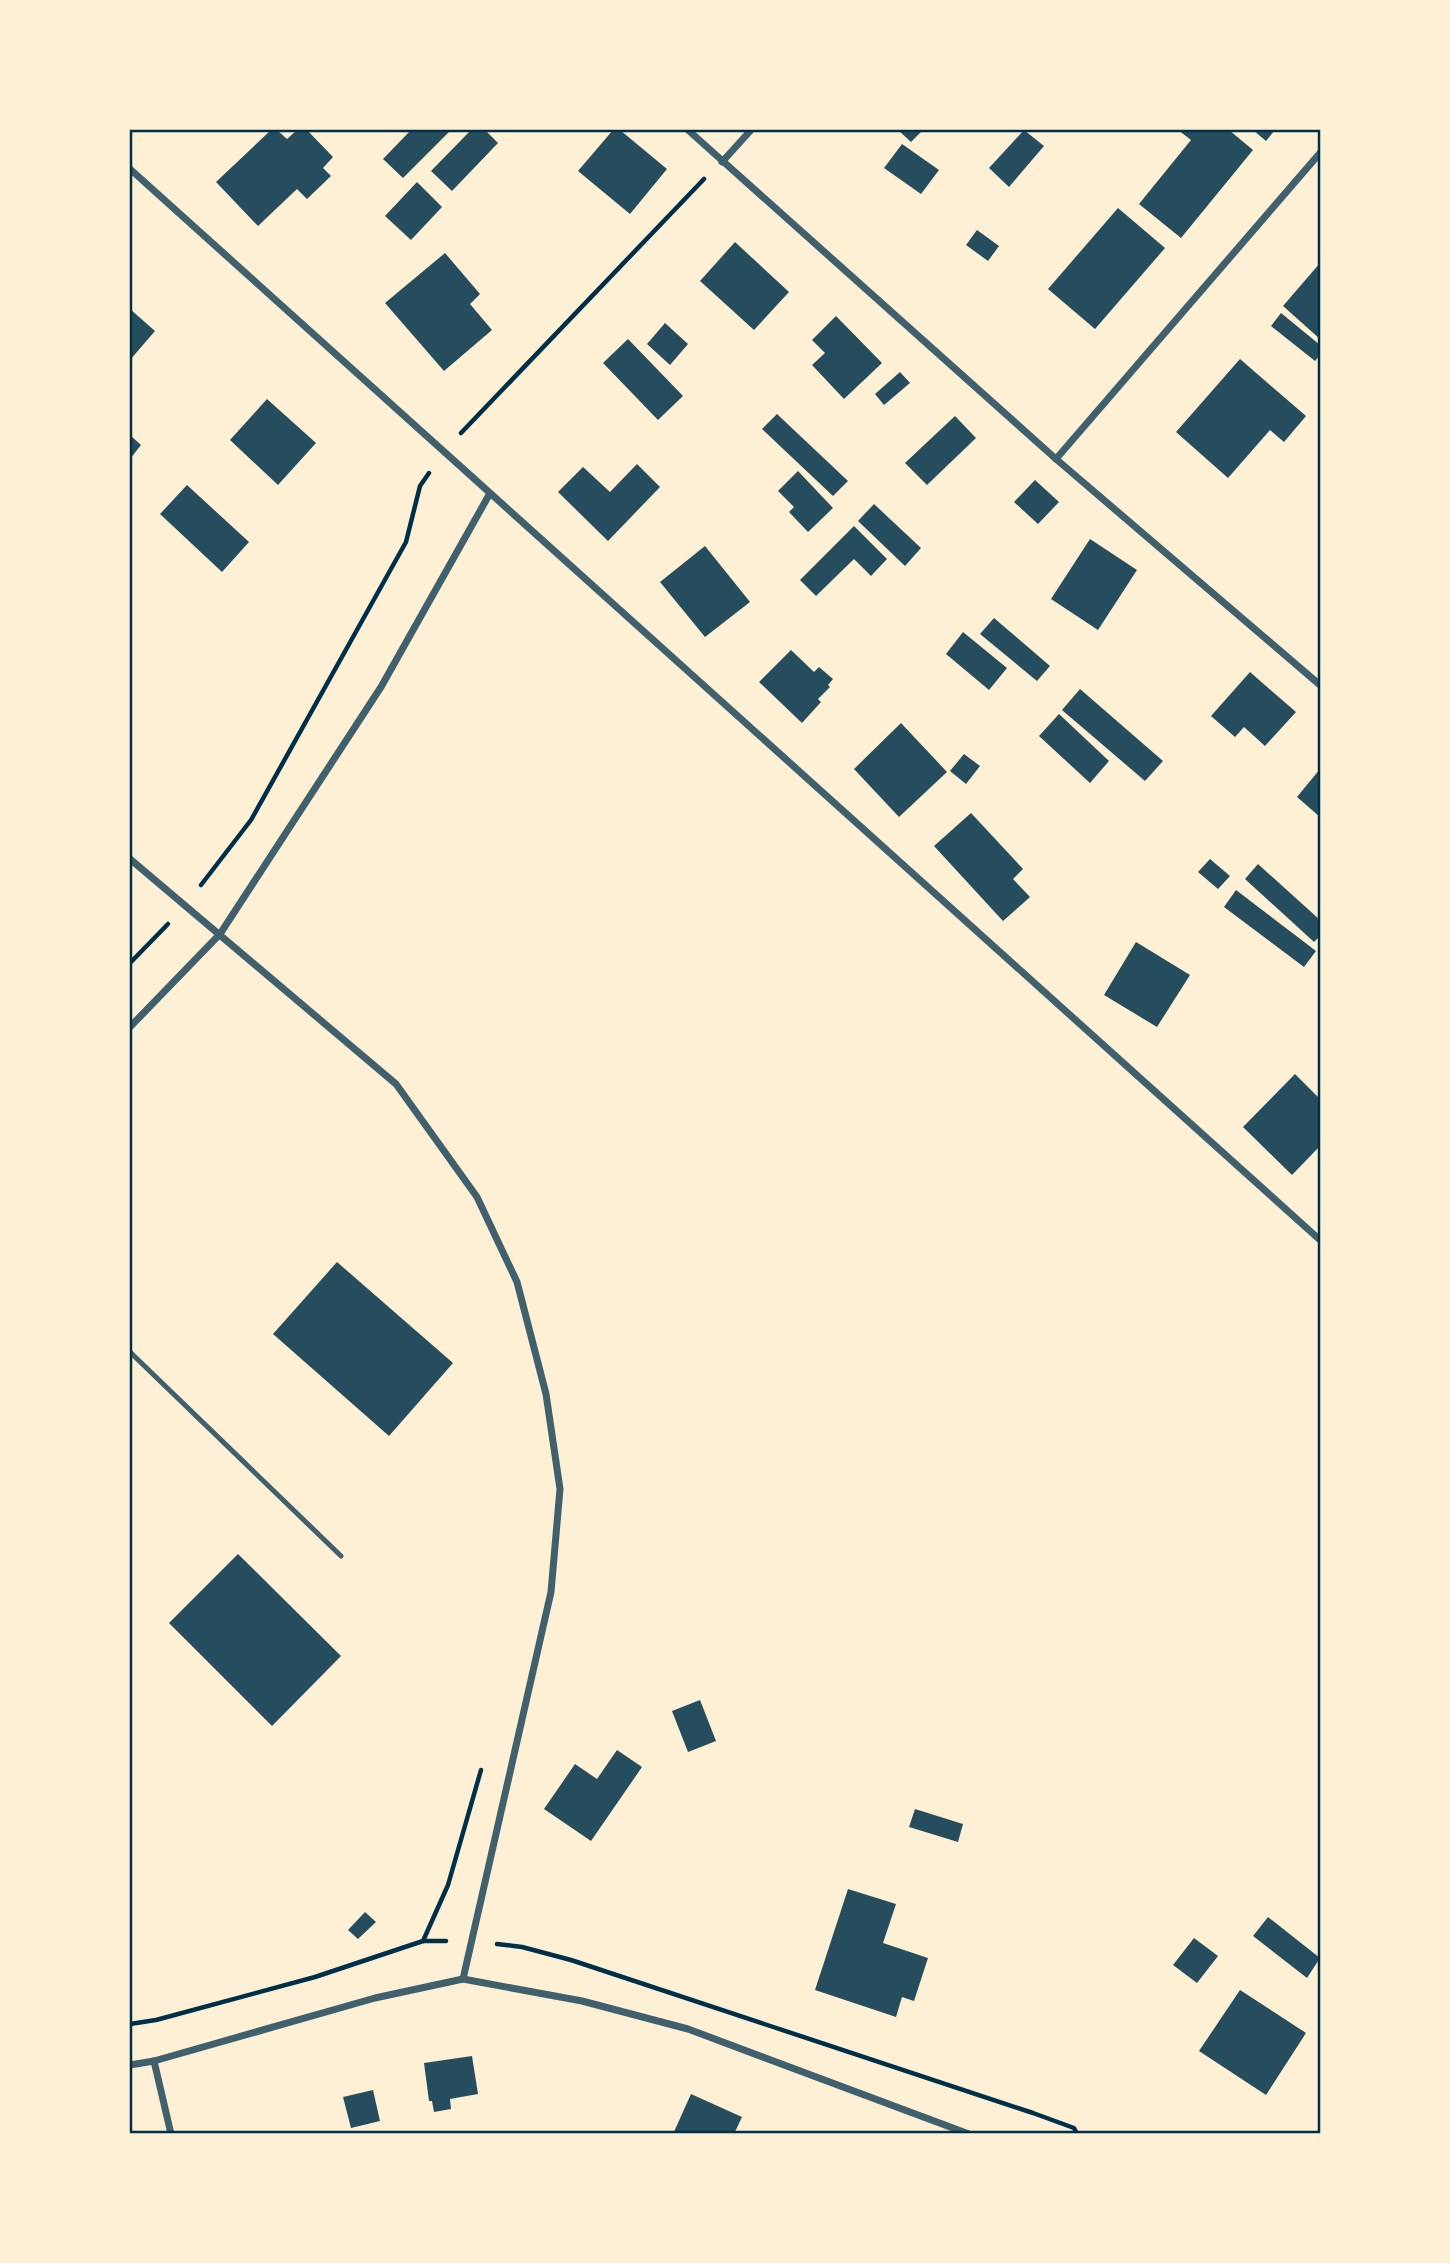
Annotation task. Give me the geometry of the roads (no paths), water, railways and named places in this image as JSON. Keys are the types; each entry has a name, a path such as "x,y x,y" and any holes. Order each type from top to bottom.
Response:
{"street":[{"path":"688,130 1056,459 1321,685"},
{"path":"722,162 751,130"},
{"path":"1056,459 1321,153"},
{"path":"130,169 489,495 1321,1240"},
{"path":"130,1027 220,934 381,687 489,495"},
{"path":"130,859 184,908 220,934 396,1084 477,1197 517,1282 546,1394 560,1489 551,1592 463,1979"},
{"path":"130,2065 154,2061 375,1998 463,1979 582,2001 688,2029 969,2133"},
{"path":"154,2061 171,2133"}],"lane":[{"path":"130,1352 341,1556"}]}
